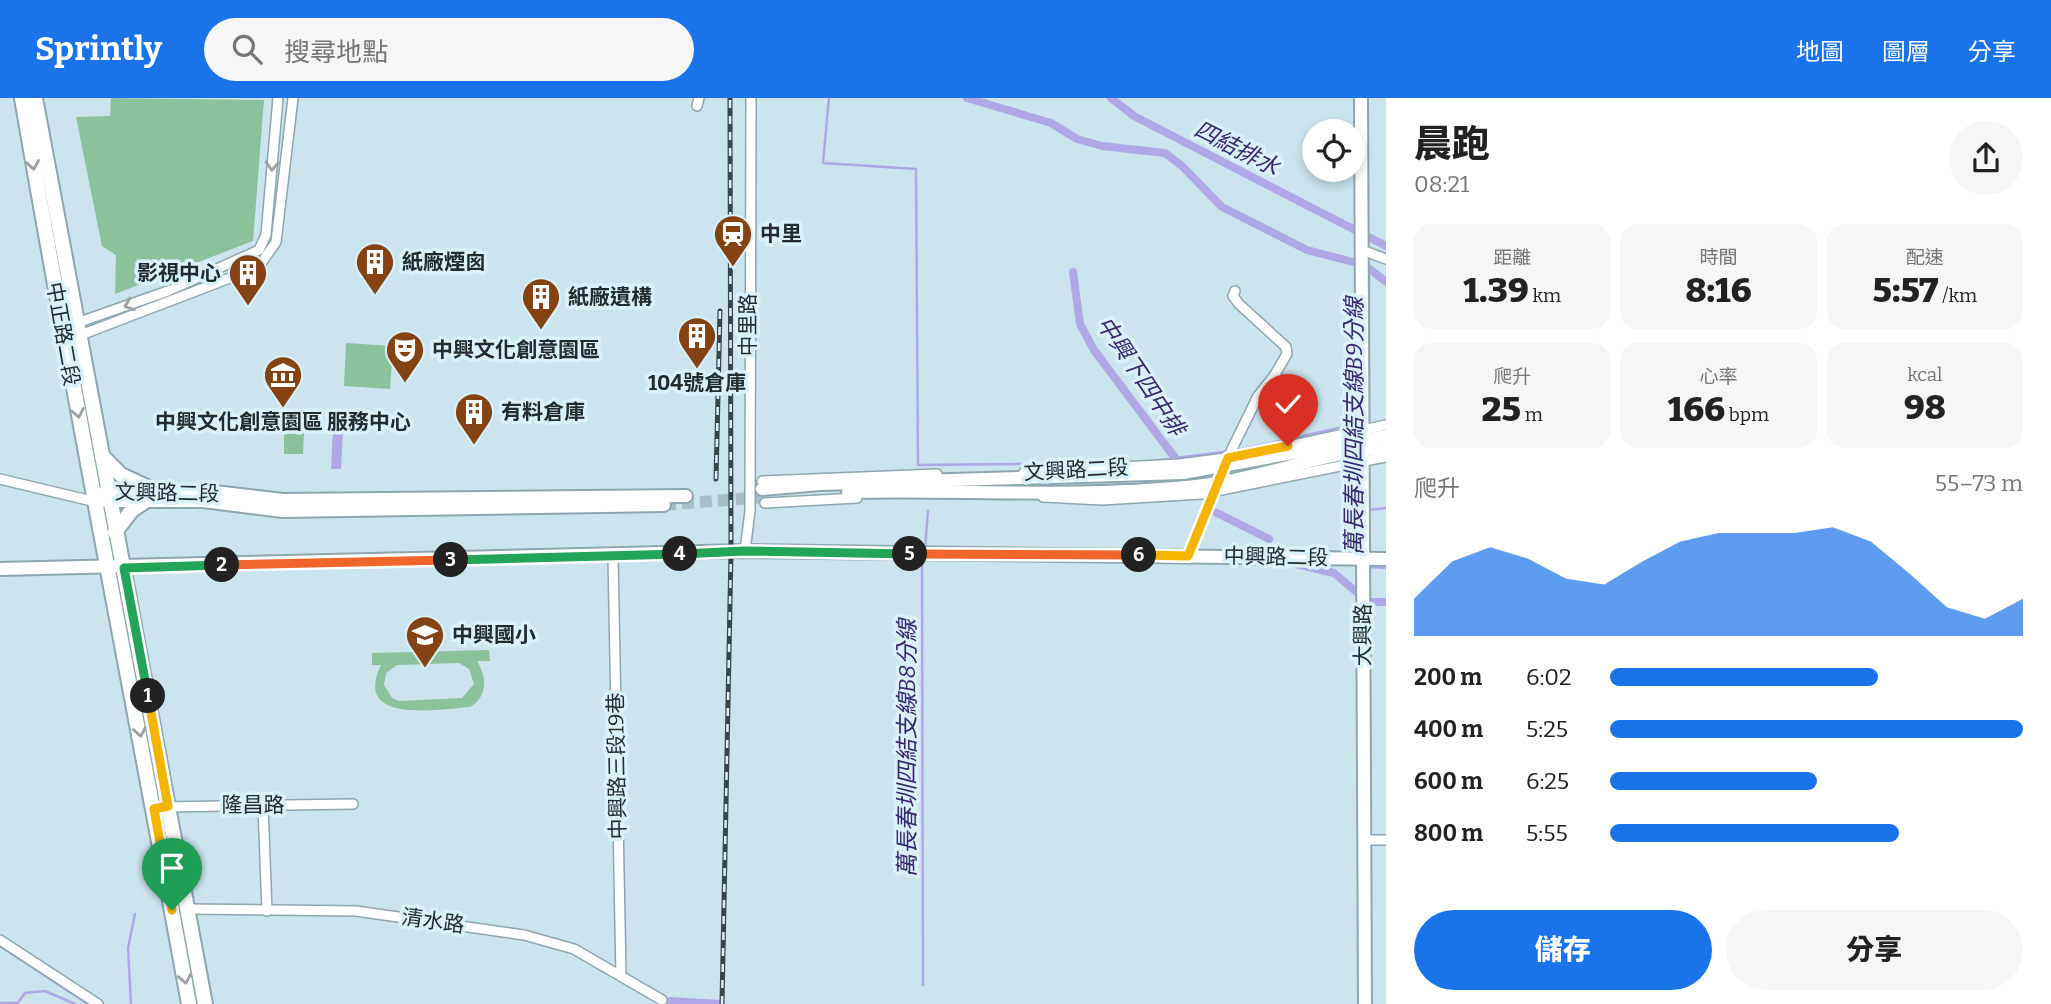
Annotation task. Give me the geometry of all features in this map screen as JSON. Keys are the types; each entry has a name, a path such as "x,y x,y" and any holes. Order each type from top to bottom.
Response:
{"main road":[{"name":"中正路二段","path":"22,98 105,497 117,568"},
{"name":"中正路二段","path":"35,98 71,332 102,456 105,497 115,533 117,568"},
{"path":"102,456 121,475 148,494 115,533"},
{"path":"117,568 161,808 189,1004"},
{"path":"161,808 188,909 205,1004"}],"street":[{"path":"71,332 259,250 266,235 278,98"},
{"path":"71,332 243,273 271,252 276,242 293,98"},
{"name":"中里路","path":"745,551 750,511 751,98"},
{"name":"大興路","path":"1361,98 1364,1004"},
{"path":"1362,255 1386,259"},
{"path":"1188,556 1226,463 1258,396 1275,376 1287,354 1286,347 1239,304 1233,296 1235,291"},
{"name":"文興路二段","path":"1364,444 1386,425"},
{"name":"文興路二段","path":"1386,436 1364,444 1288,470 1216,487 1121,491 763,492 820,484 1138,477 1364,444 1386,448"},
{"name":"文興路二段","path":"1364,444 1386,457"},
{"path":"0,478 105,497"},
{"name":"文興路二段","path":"105,497 148,494 283,500 686,496"},
{"name":"文興路二段","path":"148,494 283,511 664,505"},
{"name":"中興路二段","path":"0,569 745,551 1386,559"},
{"name":"中興路三段19巷","path":"612,556 621,976"},
{"name":"隆昌路","path":"161,808 354,804"},
{"path":"263,806 267,911"},
{"path":"1364,840 1386,840"},
{"name":"清水路","path":"188,909 356,911 524,935 574,949 662,1000"},
{"path":"0,940 97,1004"}],"green space":[{"path":"111,98 264,100 253,241 115,294 116,255 102,246 76,117 110,116"},
{"path":"346,343 393,346 390,389 344,386"},
{"path":"284,433 304,433 303,454 284,454"},
{"path":"489,650 490,661 477,661 483,674 484,686 480,698 470,707 403,709 388,705 378,697 375,684 381,665 372,665 372,653","holes":["459,663 469,669 474,684 462,698 399,701 392,698 384,685 386,673 397,665"]}],"shaded area":[{"path":"333,428 343,429 341,469 331,469"}],"waterway":[{"name":"萬長春圳四結支線B8分線","path":"829,98 823,163 916,169 918,465 1125,463"},
{"path":"967,98 1051,123 1077,139 1102,146 1165,153 1182,166 1222,207 1307,250 1365,265 1386,282"},
{"name":"四結排水","path":"1111,98 1134,116 1386,246"},
{"name":"萬長春圳四結支線B9分線","path":"1369,268 1369,426"},
{"name":"中興下四中排","path":"1073,272 1080,324 1094,350 1175,458"},
{"path":"1153,461 1238,450 1353,425 1358,421"},
{"name":"萬長春圳四結支線B9分線","path":"1369,464 1369,503"},
{"path":"1369,510 1386,508"},
{"name":"中興下四中排","path":"1211,510 1269,539"},
{"name":"萬長春圳四結支線B8分線","path":"925,549 928,511"},
{"name":"萬長春圳四結支線B9分線","path":"1369,527 1370,555"},
{"name":"萬長春圳四結支線B8分線","path":"922,559 923,985"},
{"name":"萬長春圳四結支線B9分線","path":"1370,562 1370,567 1386,568"},
{"name":"中興下四中排","path":"1296,564 1334,573 1359,594"},
{"name":"中興下四中排","path":"1367,602 1386,602"},
{"path":"131,1004 128,948 135,914"},
{"path":"0,946 88,1004"},
{"path":"17,1004 25,993 45,991 75,1004"},
{"path":"670,1001 721,1004"},
{"path":"0,1003 18,1003"}],"tunnel":[{"path":"664,505 764,497"}],"railway":[{"path":"722,1004 731,552 730,98"},
{"path":"716,479 720,311"}],"place":[{"name":"中里","path":"733,268"},
{"name":"紙廠煙囪","path":"375,296"},
{"name":"影視中心","path":"248,307"},
{"name":"紙廠遺構","path":"541,331"},
{"name":"104號倉庫","path":"697,370"},
{"name":"中興文化創意園區","path":"405,384"},
{"name":"中興文化創意園區 服務中心","path":"283,409"},
{"name":"有料倉庫","path":"474,446"},
{"name":"中興國小","path":"425,669"}],"route":[{"path":"172,910 154,809 168,806 124,568 745,551 1188,556 1228,458 1288,446"}]}
